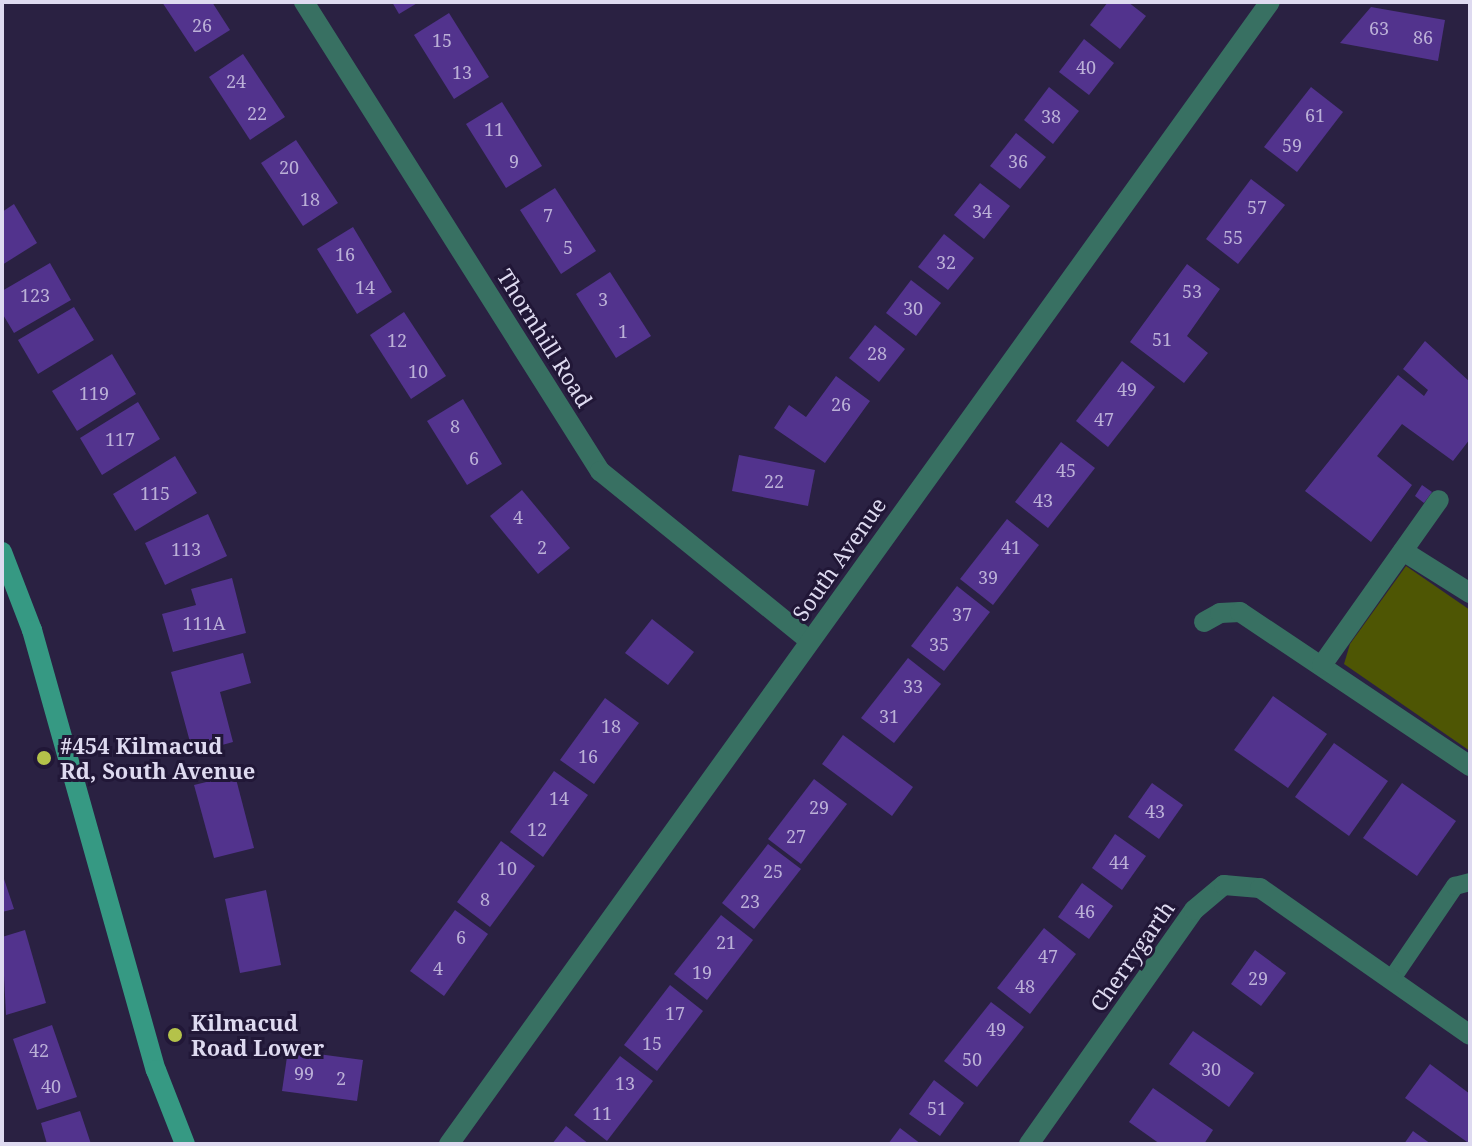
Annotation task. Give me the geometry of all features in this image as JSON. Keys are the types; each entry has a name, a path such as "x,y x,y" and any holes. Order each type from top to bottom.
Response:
{"main road":[{"path":"2,552 32,630 156,1070 185,1144"}],"street":[{"name":"Thornhill Road","path":"304,2 600,471 810,641"},
{"name":"South Avenue","path":"449,1144 1270,2"},
{"path":"1322,665 1439,500"},
{"path":"1403,551 1470,593"},
{"path":"1204,622 1220,613 1240,612 1470,766"},
{"name":"Cherrygarth","path":"1029,1144 1194,910 1224,885 1260,888 1470,1035"}],"lane":[{"path":"1391,980 1455,886 1470,882"}],"green space":[{"path":"1406,566 1470,610 1470,751 1344,664 1350,644"}],"building":[{"path":"162,2 212,2 230,30 195,52"},
{"path":"392,2 419,2 399,14"},
{"path":"1108,2 1128,2 1146,16 1120,49 1090,25"},
{"path":"1371,7 1445,20 1438,61 1340,43"},
{"path":"449,13 489,77 454,99 414,35"},
{"path":"1084,39 1114,63 1089,95 1059,72"},
{"path":"243,54 285,117 250,140 209,77"},
{"path":"1049,87 1079,111 1053,144 1024,120"},
{"path":"1311,87 1343,112 1297,172 1264,147"},
{"path":"502,102 542,166 506,188 466,124"},
{"path":"1016,133 1046,157 1020,189 990,166"},
{"path":"296,140 338,203 303,226 261,163"},
{"path":"1251,179 1285,205 1238,264 1206,239"},
{"path":"980,183 1010,206 984,239 954,215"},
{"path":"555,188 596,251 561,274 520,210"},
{"path":"14,204 37,243 2,265 2,212"},
{"path":"353,227 392,292 357,314 317,249"},
{"path":"944,234 974,258 948,290 918,267"},
{"path":"50,263 71,300 14,333 2,313 2,291"},
{"path":"1187,264 1220,289 1187,336 1208,353 1184,383 1130,342"},
{"path":"610,272 651,336 616,358 576,294"},
{"path":"911,280 941,303 916,336 886,313"},
{"path":"74,307 94,340 38,374 18,340"},
{"path":"404,312 446,376 411,399 370,335"},
{"path":"875,325 905,349 879,382 849,358"},
{"path":"1425,341 1470,382 1470,439 1453,461 1402,424 1377,456 1412,485 1371,542 1305,491 1398,375 1424,396 1428,390 1403,369"},
{"path":"112,354 136,394 77,431 52,391"},
{"path":"1122,361 1155,387 1108,447 1076,421"},
{"path":"836,376 870,401 825,463 774,428 789,405 806,417"},
{"path":"463,399 502,464 467,485 427,421"},
{"path":"138,402 160,439 102,475 80,438"},
{"path":"1061,442 1095,468 1048,528 1015,502"},
{"path":"739,455 815,470 808,506 732,491"},
{"path":"175,456 197,493 135,531 113,494"},
{"path":"1422,485 1432,492 1424,503 1415,496"},
{"path":"522,490 570,548 538,574 490,516"},
{"path":"208,514 227,556 165,585 145,543"},
{"path":"1007,519 1039,545 993,605 960,579"},
{"path":"232,578 246,633 173,652 162,614 196,605 191,589"},
{"path":"957,586 990,612 944,671 911,646"},
{"path":"652,619 694,652 668,685 625,653"},
{"path":"243,653 251,683 220,692 233,742 193,753 171,672"},
{"path":"908,658 941,684 894,743 861,718"},
{"path":"1273,696 1327,734 1288,788 1234,750"},
{"path":"605,698 639,723 594,784 560,760"},
{"path":"843,735 913,787 892,816 822,764"},
{"path":"1334,743 1388,781 1349,836 1295,797"},
{"path":"554,771 588,795 543,857 510,832"},
{"path":"235,775 254,848 214,858 194,785"},
{"path":"814,779 847,804 801,864 768,839"},
{"path":"1152,783 1183,805 1159,839 1128,817"},
{"path":"1402,783 1456,821 1417,876 1363,838"},
{"path":"1115,834 1146,856 1122,890 1092,868"},
{"path":"501,841 535,866 490,927 457,902"},
{"path":"768,844 801,869 754,929 722,903"},
{"path":"2,873 14,909 2,912"},
{"path":"1082,883 1113,906 1089,939 1058,917"},
{"path":"266,890 281,965 240,973 225,899"},
{"path":"455,910 488,934 444,996 410,971"},
{"path":"721,915 753,940 707,1000 674,974"},
{"path":"1044,928 1076,954 1030,1014 997,988"},
{"path":"25,930 46,1003 6,1015 2,937"},
{"path":"1255,950 1286,973 1261,1006 1231,984"},
{"path":"670,985 703,1011 657,1071 624,1045"},
{"path":"991,1002 1024,1027 977,1087 944,1061"},
{"path":"52,1025 77,1097 37,1110 13,1039"},
{"path":"1193,1031 1254,1073 1229,1107 1169,1064"},
{"path":"288,1050 363,1060 357,1101 282,1091"},
{"path":"620,1056 653,1081 607,1141 574,1115"},
{"path":"1430,1064 1470,1094 1470,1144 1405,1098"},
{"path":"934,1080 964,1103 940,1136 909,1114"},
{"path":"1153,1088 1213,1130 1204,1144 1160,1144 1129,1122"},
{"path":"80,1111 91,1144 47,1144 41,1123"},
{"path":"566,1126 589,1144 552,1144"},
{"path":"900,1128 921,1144 888,1144"},
{"path":"1413,1131 1431,1144 1404,1144"}],"place":[{"name":"#454 Kilmacud Rd, South Avenue","path":"44,758"},
{"name":"Kilmacud Road Lower","path":"175,1035"}]}
